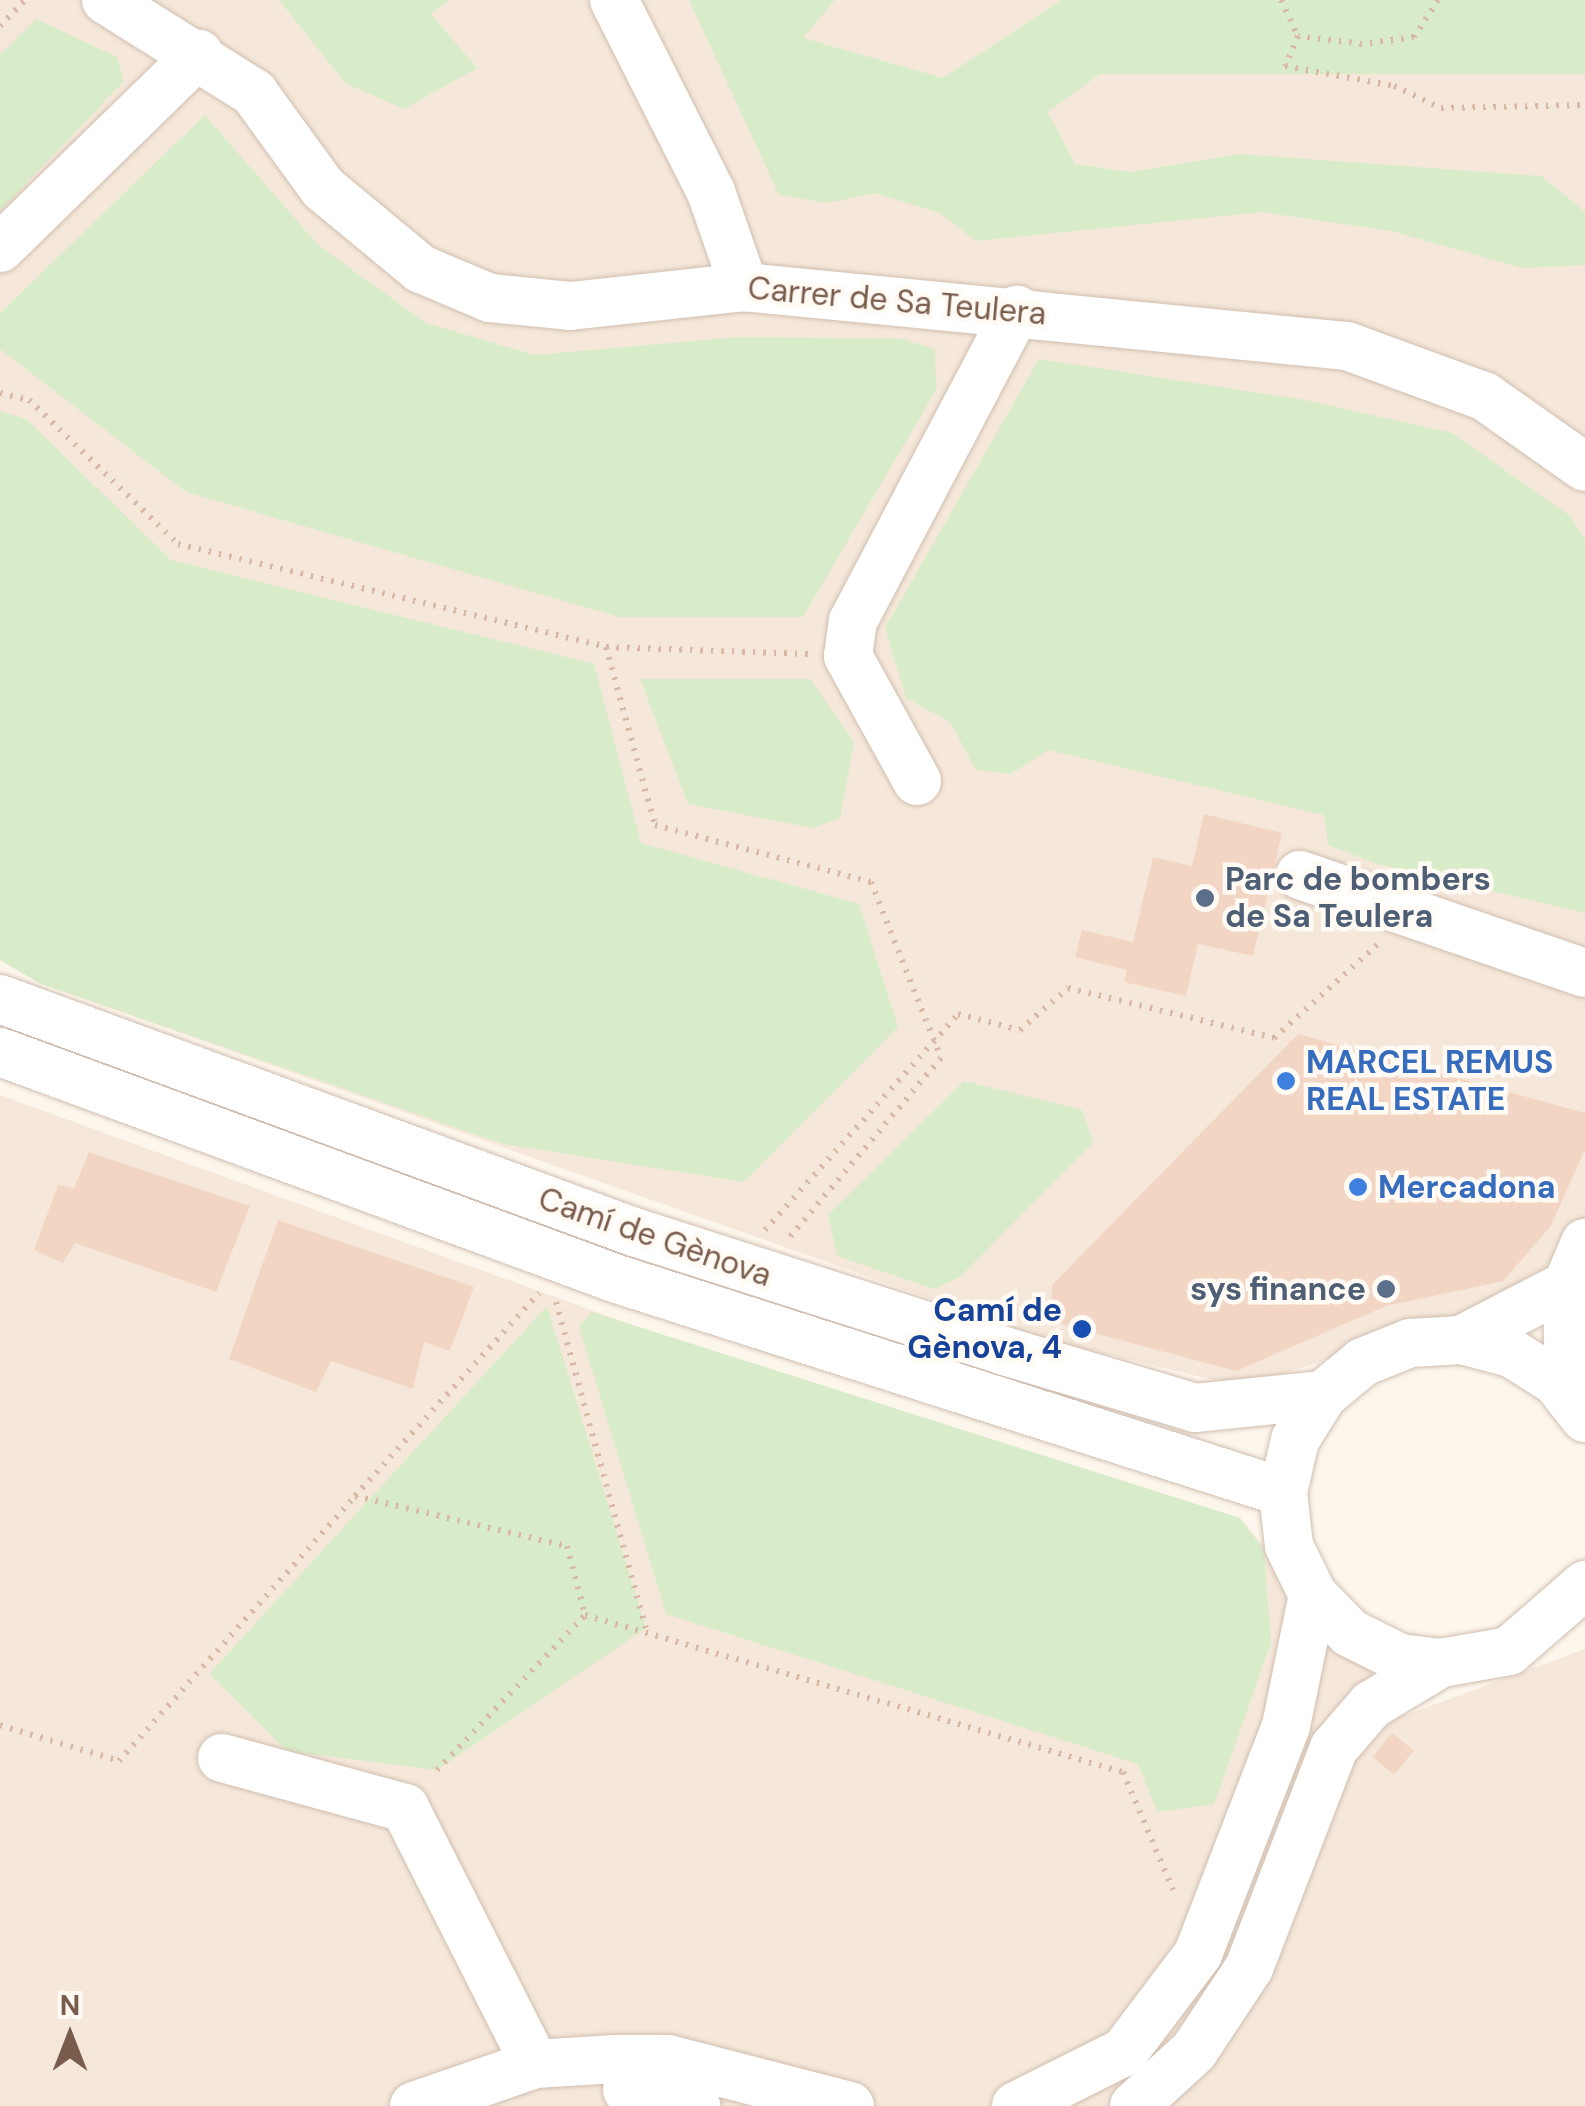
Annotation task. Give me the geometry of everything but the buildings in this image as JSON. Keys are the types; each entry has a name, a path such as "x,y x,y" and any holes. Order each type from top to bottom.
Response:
{"street":[{"name":"Carrer de Sa Teulera","path":"106,0 199,54 254,94 323,188 421,268 490,298 570,306 744,286 1017,310 1347,346 1484,396 1585,467"},
{"path":"614,0 711,192 744,286"},
{"path":"0,248 199,54"},
{"path":"917,782 848,656 853,620 1017,310"},
{"path":"1300,875 1585,973"},
{"name":"Camí de Gènova","path":"0,999 759,1255 1196,1408 1323,1395"},
{"name":"Camí de Gènova","path":"0,1052 617,1279 1284,1492"},
{"path":"1461,1340 1576,1264"},
{"path":"1576,1264 1577,1408"},
{"path":"1576,1605 1509,1651 1440,1663 1400,1658 1350,1633 1313,1595 1289,1546 1284,1492 1296,1440 1323,1395 1363,1362 1410,1344 1461,1340 1511,1353 1577,1408"},
{"path":"1016,2106 1124,2052 1198,1954 1286,1726 1313,1595"},
{"path":"1151,2101 1249,1968 1334,1748 1371,1706 1440,1663"},
{"path":"222,1758 406,1808 535,2064 596,2088 681,2092 696,2106"},
{"path":"414,2106 535,2064 668,2059 850,2106"},
{"path":"492,2106 535,2064"}],"path":[{"path":"0,26 25,0"},
{"path":"1281,0 1298,36 1285,66 1394,86 1442,108 1585,105"},
{"path":"1298,36 1362,44 1414,37 1438,0"},
{"path":"0,392 29,400 178,544 606,647 848,656"},
{"path":"606,647 655,825 870,882 941,1058 759,1255"},
{"path":"759,1255 958,1014 1020,1030 1068,988 1274,1038 1383,940"},
{"path":"0,1725 119,1761 550,1281 646,1628"},
{"path":"356,1496 567,1546 585,1615"},
{"path":"585,1615 646,1628 1124,1772 1173,1890"},
{"path":"437,1770 585,1615"}],"shaded area":[{"path":"0,0 1585,0 1585,1245 1506,1300 1243,1387 1044,1339 39,983 0,960"},
{"path":"0,1095 687,1345 1240,1518 1406,1715 1585,1649 1585,2106 0,2106"}],"green space":[{"path":"279,0 449,0 431,14 477,68 404,109 345,83"},
{"path":"689,0 835,0 803,38 943,78 1061,0 1585,0 1585,74 1100,74 1048,112 1075,164 1130,172 1240,154 1541,176 1585,212 1585,265 1522,268 1391,231 1262,212 976,241 940,213 875,193 827,203 779,195"},
{"path":"36,19 117,57 124,81 0,211 0,55"},
{"path":"205,115 318,245 426,323 535,355 738,337 902,339 935,349 936,390 803,617 619,617 186,492 0,349 0,313"},
{"path":"1039,359 1305,400 1452,433 1570,516 1585,540 1585,913 1377,864 1328,845 1324,815 1048,750 1011,774 976,770 950,722 906,698 885,628"},
{"path":"0,411 26,419 171,560 594,664 641,843 859,904 898,1027 744,1182 503,1144 39,983 0,960"},
{"path":"640,679 810,679 854,742 840,818 813,828 688,804"},
{"path":"964,1081 1082,1110 1093,1143 960,1277 934,1289 837,1256 828,1215"},
{"path":"547,1306 646,1628 437,1770 287,1751 209,1674"},
{"path":"592,1312 1240,1518 1264,1550 1271,1643 1214,1804 1157,1812 1138,1764 666,1614 579,1327"}],"place":[{"name":"Parc de bombers de Sa Teulera","path":"1205,898"},
{"name":"MARCEL REMUS REAL ESTATE","path":"1286,1081"},
{"name":"Mercadona","path":"1358,1187"},
{"name":"sys finance","path":"1386,1289"},
{"name":"Camí de Gènova, 4","path":"1082,1329"}]}
